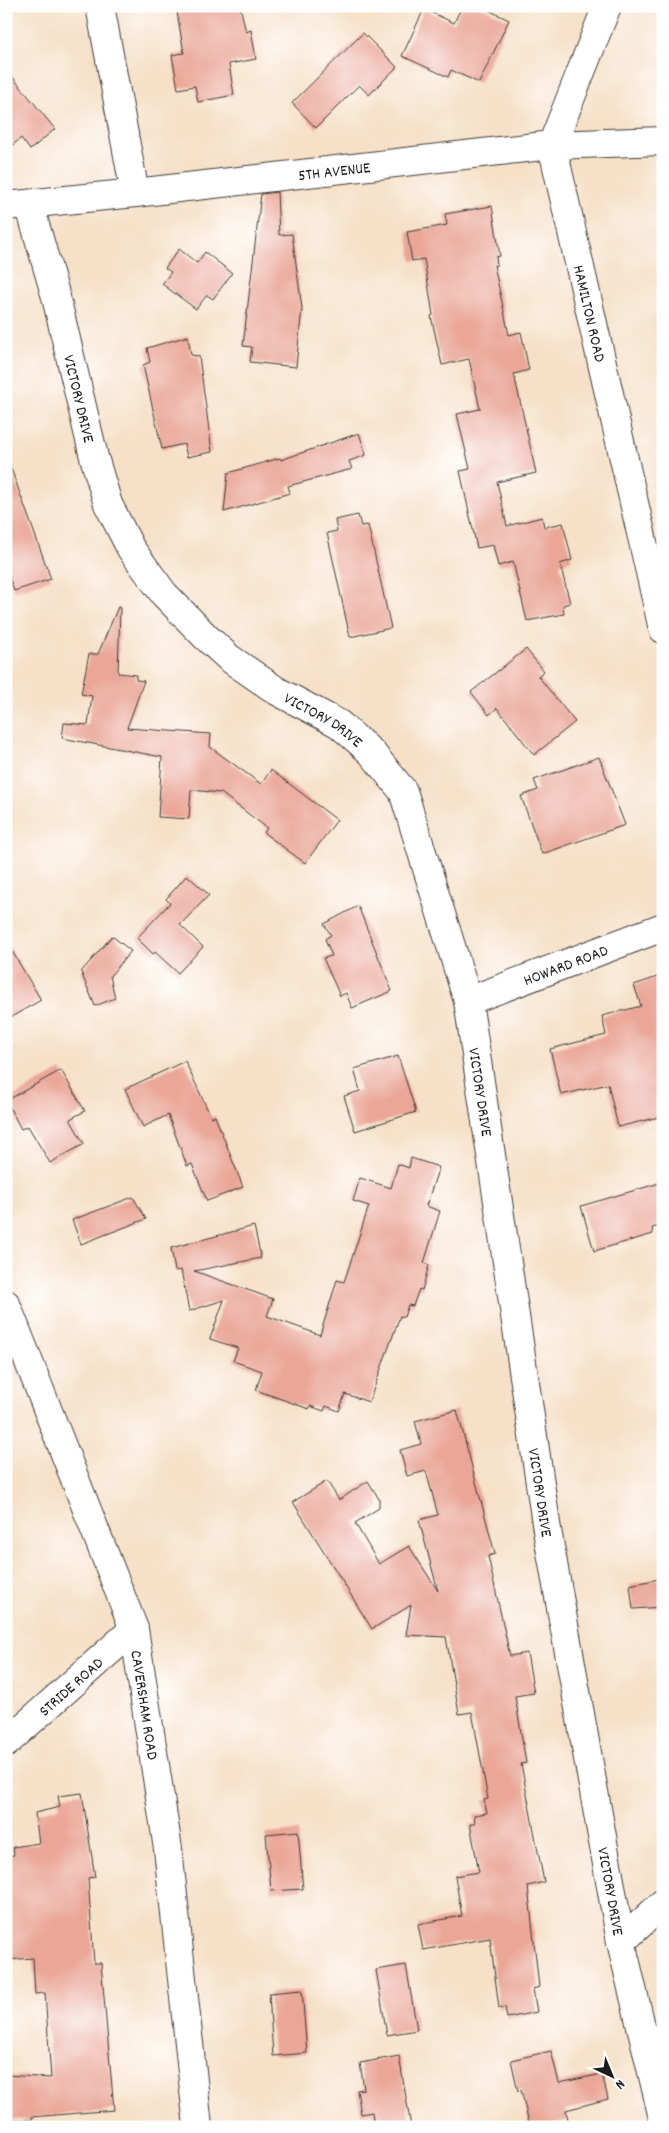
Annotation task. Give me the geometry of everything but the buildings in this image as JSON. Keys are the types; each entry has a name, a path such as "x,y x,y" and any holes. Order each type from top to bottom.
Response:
{"street":[{"path":"100,6 135,194"},
{"path":"552,145 607,6"},
{"name":"5TH AVENUE","path":"18,205 135,194 552,145 663,141"},
{"name":"HAMILTON ROAD","path":"552,145 663,629"},
{"name":"VICTORY DRIVE","path":"18,205 56,297 94,458 108,504 131,549 164,594 229,658 277,691 339,724 371,752 403,791 468,1001 546,1530 621,1942 663,2118"},
{"name":"HOWARD ROAD","path":"468,1001 663,927"},
{"name":"CAVERSHAM ROAD","path":"6,1304 134,1629 168,1849 198,2127"},
{"name":"STRIDE ROAD","path":"6,1743 134,1629"},
{"path":"621,1942 663,1903"}]}
